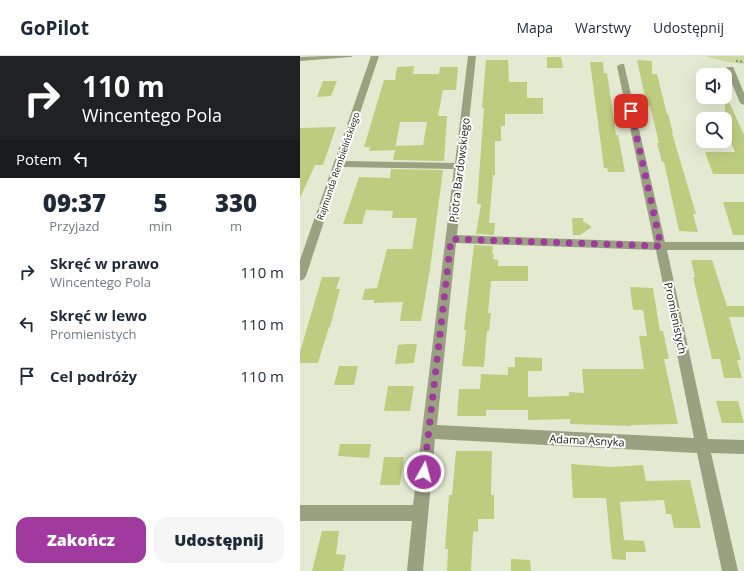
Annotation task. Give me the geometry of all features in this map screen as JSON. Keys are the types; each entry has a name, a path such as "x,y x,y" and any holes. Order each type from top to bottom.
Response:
{"street":[{"name":"Rajmunda Rembielińskiego","path":"300,276 375,56"},
{"name":"Piotra Bardowskiego","path":"415,571 420,513 472,56"},
{"name":"Promienistych","path":"621,66 730,571"},
{"path":"732,74 744,104"},
{"path":"339,164 460,166"},
{"path":"451,239 661,246 744,246"},
{"name":"Adama Asnyka","path":"429,432 744,447"},
{"path":"300,513 420,513"}],"lane":[{"path":"300,59 351,56"}],"green space":[{"path":"704,56 744,56 744,64 727,62"}],"building":[{"path":"547,57 561,57 563,68 547,68"},
{"path":"486,60 508,60 509,82 527,82 527,98 543,98 543,114 505,114 505,126 501,126 501,141 495,141 495,175 493,175 489,223 495,223 494,235 476,234 481,204 477,204"},
{"path":"637,60 652,61 652,74 657,74 672,133 696,214 693,214 698,232 679,231 664,162 662,162 657,143 659,143 650,106 647,106"},
{"path":"590,62 603,62 604,73 607,73 616,135 618,135 625,172 608,172 607,168 604,168"},
{"path":"414,66 413,74 439,74 440,67 458,67 456,90 443,90 438,116 447,116 444,161 393,160 396,146 423,145 427,122 400,122 395,150 369,151 370,147 364,147 384,80 395,80 397,67"},
{"path":"323,81 337,81 331,96 317,97"},
{"path":"725,104 730,104 744,135 744,174 713,174 705,152 735,152 732,144 732,112 725,112"},
{"path":"336,127 323,165 315,165 300,198 300,128"},
{"path":"391,169 443,170 430,269 421,321 400,321 403,302 374,303 374,300 362,300 365,289 377,288 387,249 412,249 417,218 392,218 393,211 366,210 362,224 343,224 359,177 390,178"},
{"path":"723,202 744,202 744,235 733,235"},
{"path":"572,218 583,218 583,221 592,227 580,235 573,235"},
{"path":"474,245 493,246 493,259 498,260 498,266 528,266 528,281 491,281 488,313 491,313 489,331 487,331 484,367 462,366 466,330 464,330"},
{"path":"691,260 712,260 727,306 744,306 744,317 729,317 741,360 737,360 742,378 724,378 720,359 712,359 693,277 695,277"},
{"path":"322,277 340,277 336,289 340,289 330,327 318,363 300,363 300,352"},
{"path":"630,287 653,288 660,331 663,331 669,359 664,359 678,424 631,426 570,424 570,419 528,420 528,410 486,410 486,416 457,416 459,389 480,389 481,374 508,375 508,367 515,367 515,357 542,358 542,371 528,371 528,397 569,396 569,392 584,393 582,369 644,369 639,336 647,336 643,310 633,310"},
{"path":"417,344 414,363 395,364 398,345"},
{"path":"339,366 358,366 354,385 334,385"},
{"path":"388,386 414,386 410,411 384,411"},
{"path":"716,401 738,401 744,423 722,423"},
{"path":"340,444 371,444 369,458 338,456"},
{"path":"456,451 492,451 491,495 494,495 494,519 478,519 478,531 473,532 471,571 447,571 448,549 445,549 449,495 452,495"},
{"path":"384,457 404,457 400,485 380,485"},
{"path":"571,464 611,467 643,465 646,481 690,480 701,528 674,528 671,514 666,514 664,500 620,502 624,540 644,541 646,552 626,552 626,560 612,559 606,498 573,498"},
{"path":"322,531 339,531 336,554 346,555 343,571 312,571"},
{"path":"511,559 530,560 531,571 511,571"}],"route":[{"path":"424,472 451,239 661,246 631,111"}]}
